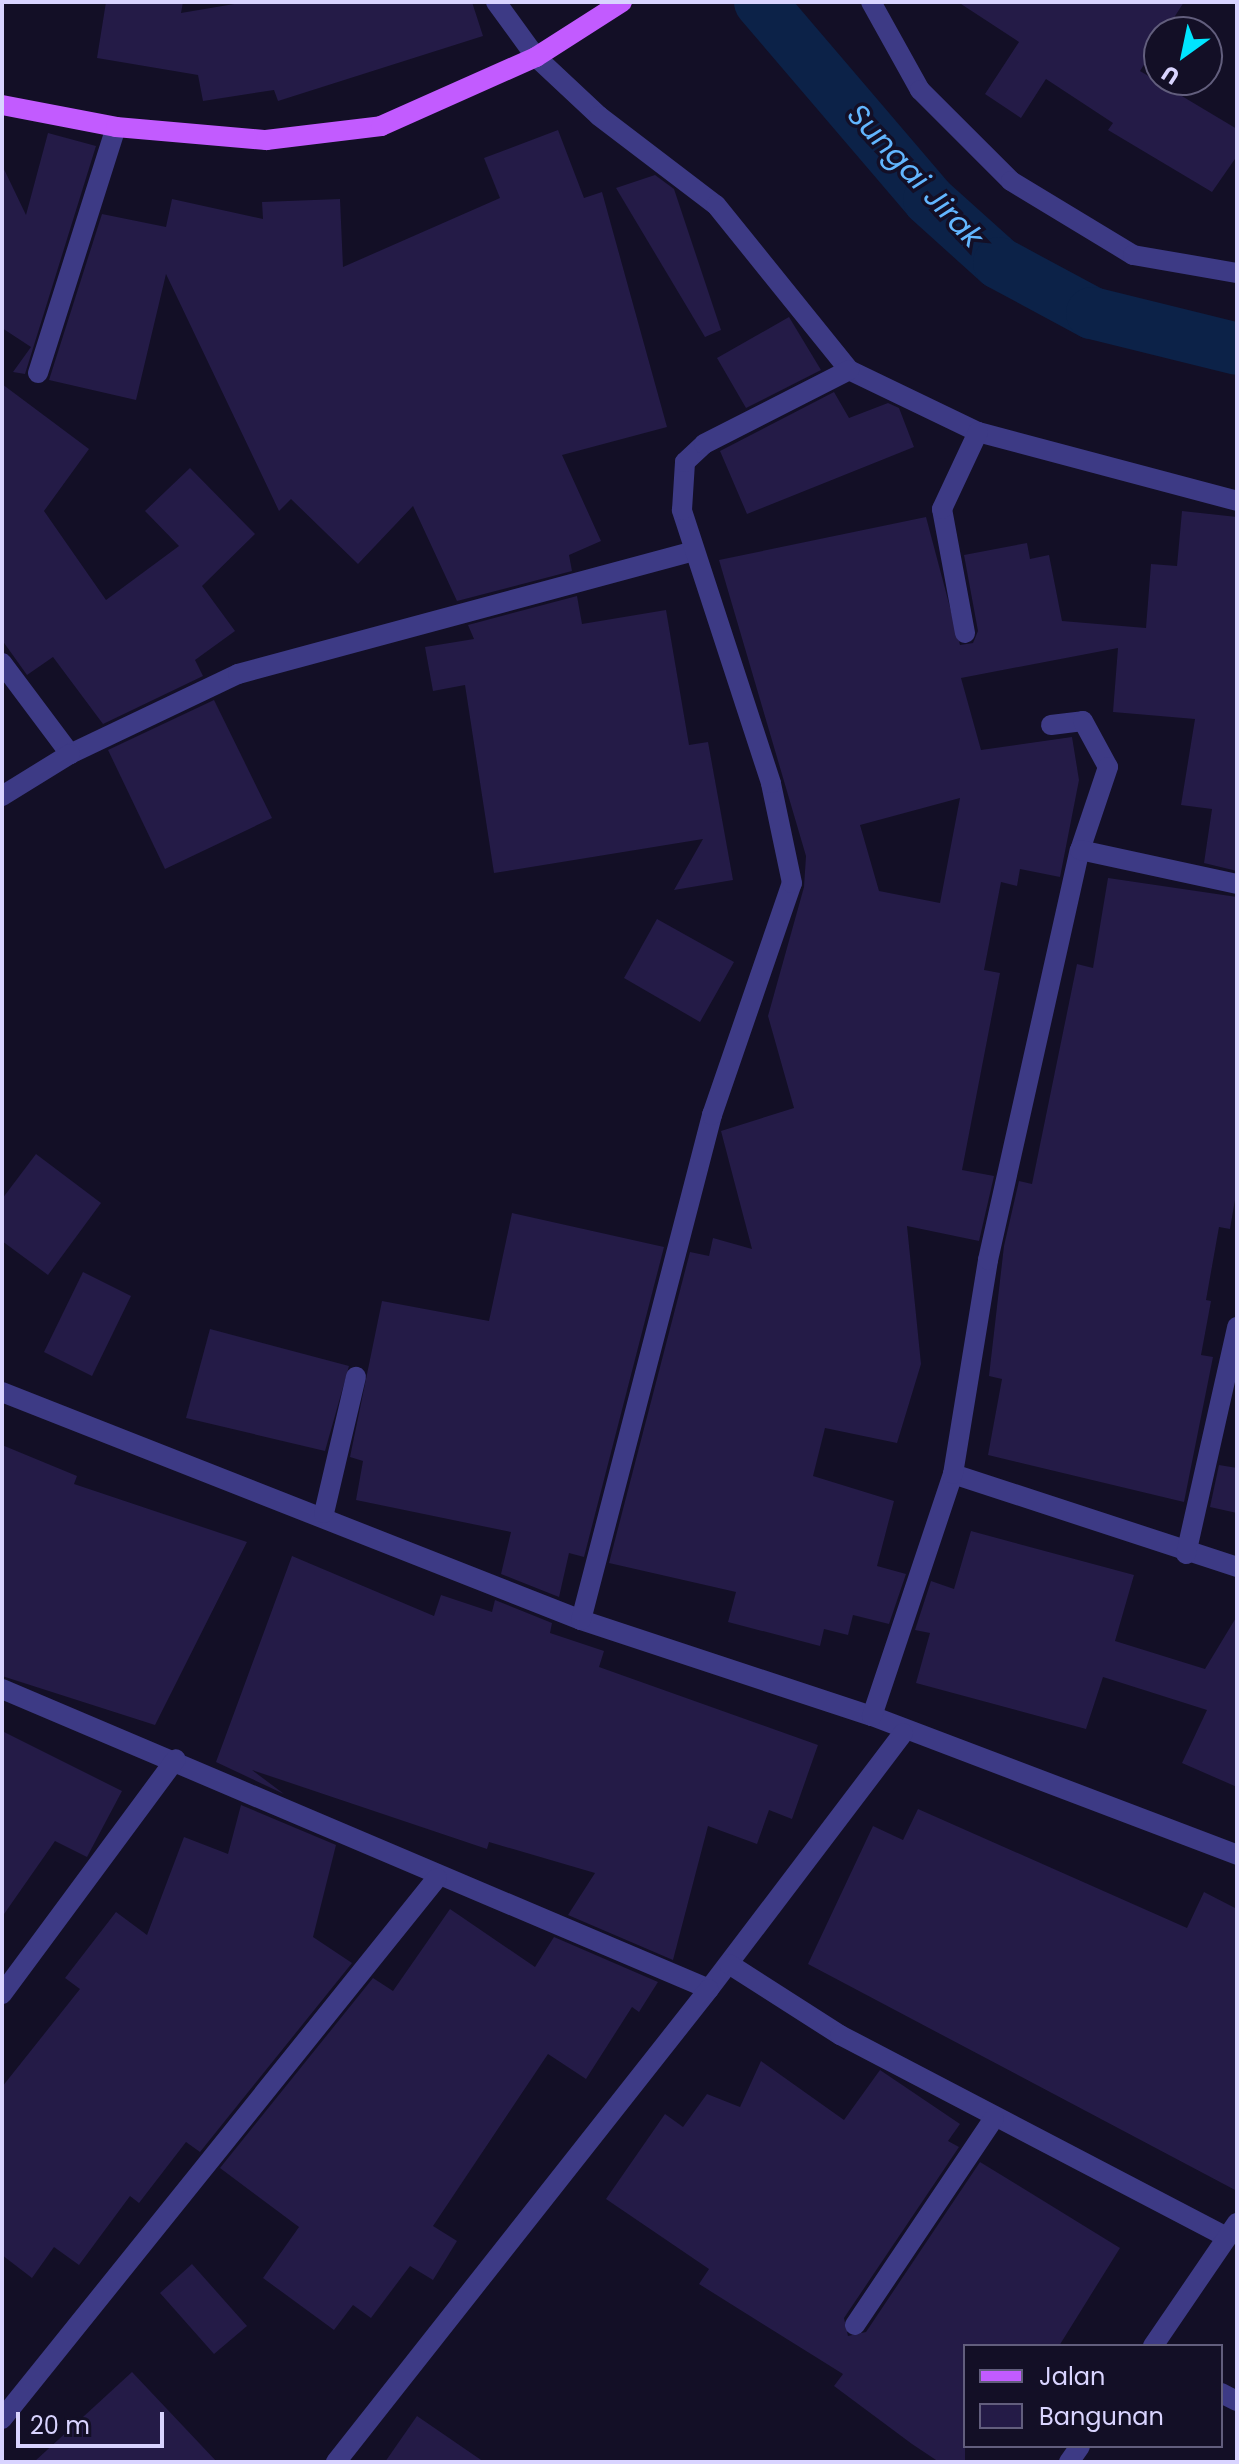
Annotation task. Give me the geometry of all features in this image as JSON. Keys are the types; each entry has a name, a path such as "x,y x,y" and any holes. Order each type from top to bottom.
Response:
{"main road":[{"path":"2,105 116,127 266,140 368,129 433,109 536,57 622,2"}],"street":[{"path":"496,2 536,57 716,205 849,370 978,432 1237,501"},
{"path":"871,2 920,90 1011,181 1133,255 1237,273"},
{"path":"38,373 116,127"},
{"path":"581,1620 712,1115 792,883 771,783 682,510 685,462 704,444 849,370"},
{"path":"965,633 942,509 978,432"},
{"path":"2,796 70,754 238,674 694,551"},
{"path":"2,663 70,754"},
{"path":"872,1716 953,1474 988,1260 1080,850 1108,767 1083,721 1051,725"},
{"path":"1080,850 1237,884"},
{"path":"1186,1554 1237,1327"},
{"path":"324,1513 356,1377"},
{"path":"2,1392 324,1513 581,1620 872,1716 903,1733 1237,1855"},
{"path":"953,1474 1186,1554 1237,1567"},
{"path":"2,1689 176,1759 437,1878 709,1989"},
{"path":"336,2462 729,1964 829,1822 903,1733"},
{"path":"2,1994 176,1759"},
{"path":"2,2419 437,1878"},
{"path":"729,1964 840,2035 994,2118 1232,2230 1154,2344"},
{"path":"855,2325 994,2118"}],"building":[{"path":"106,2 183,2 181,13 246,2 472,2 483,36 278,101 274,90 203,101 198,75 97,58"},
{"path":"958,2 1184,2 1175,16 1143,16 1143,66 1140,71 1143,73 1143,96 1182,96 1237,129 1237,156 1212,192 1108,130 1113,123 1046,79 1021,118 985,94 1019,42"},
{"path":"558,130 584,198 602,192 667,427 562,455 601,541 569,555 572,571 457,601 413,506 358,564 291,499 279,511 166,274 136,400 49,380 102,214 166,227 172,199 263,219 262,202 340,199 343,267 500,198 484,158"},
{"path":"48,133 96,146 25,374 13,372 31,347 2,328 2,165 26,215"},
{"path":"655,175 674,189 721,330 705,337 616,188"},
{"path":"789,317 821,370 746,408 717,358"},
{"path":"2,384 89,449 44,511 106,600 179,546 145,511 190,468 255,534 202,586 235,631 195,660 203,676 103,724 53,657 27,675 2,640"},
{"path":"834,392 849,418 888,403 899,408 914,447 747,514 720,451"},
{"path":"1182,511 1237,517 1237,871 1204,863 1212,809 1181,805 1195,719 1113,712 1118,648 961,678 981,750 1072,737 1079,780 1060,877 1020,869 1017,886 1001,882 984,970 1000,973 962,1170 994,1176 979,1241 907,1226 921,1364 897,1443 825,1428 813,1476 894,1501 877,1566 906,1574 889,1624 853,1615 848,1635 824,1629 820,1646 728,1622 736,1592 609,1563 690,1252 709,1256 713,1238 752,1249 721,1131 794,1108 768,1016 804,887 806,856 719,560 926,517 960,645 973,643 978,631 964,555 1027,543 1030,559 1049,555 1062,621 1146,628 1151,564 1177,566","holes":["960,798 940,903 879,891 860,825"]},
{"path":"577,596 582,624 666,610 689,745 708,742 733,880 674,890 703,839 494,873 465,685 433,691 425,647 474,639 468,625"},
{"path":"214,700 272,818 165,869 108,750"},
{"path":"1108,878 1237,897 1237,1188 1230,1229 1219,1227 1206,1300 1211,1301 1201,1355 1213,1357 1184,1502 988,1455 1002,1379 989,1376 1004,1246 1019,1181 1032,1184 1077,964 1093,968"},
{"path":"657,919 734,962 700,1022 624,978"},
{"path":"36,1154 101,1203 48,1275 2,1241 2,1199"},
{"path":"512,1213 664,1247 584,1557 569,1553 559,1597 501,1574 511,1532 356,1500 363,1461 350,1457 382,1301 489,1321"},
{"path":"83,1272 131,1296 92,1376 44,1352"},
{"path":"210,1329 349,1366 325,1451 186,1418"},
{"path":"2,1445 77,1476 74,1484 247,1542 155,1725 2,1676"},
{"path":"1219,1465 1237,1468 1237,1513 1210,1507"},
{"path":"971,1531 1134,1575 1115,1641 1205,1669 1237,1616 1237,1787 1182,1763 1207,1710 1103,1677 1086,1729 916,1683 930,1633 915,1630 931,1581 954,1589"},
{"path":"292,1556 434,1616 441,1595 492,1612 495,1600 552,1623 550,1633 604,1651 599,1667 818,1745 792,1819 769,1810 757,1844 708,1826 673,1960 568,1915 595,1873 489,1842 487,1849 252,1770 284,1794 216,1762"},
{"path":"2,1731 122,1791 87,1857 55,1841 2,1917"},
{"path":"241,1805 336,1845 313,1937 352,1963 200,2152 186,2142 139,2203 130,2196 79,2265 54,2247 32,2278 2,2255 2,2087 80,1989 65,1978 116,1912 147,1935 184,1837 228,1854"},
{"path":"918,1809 1187,1928 1204,1892 1237,1909 1237,2191 808,1964 873,1826 903,1840"},
{"path":"450,1909 535,1967 554,1937 658,1982 639,2012 632,2007 586,2079 548,2054 433,2226 457,2241 433,2280 410,2266 371,2318 353,2305 334,2330 263,2278 299,2227 220,2168 373,1978 393,1991"},
{"path":"761,2061 844,2120 880,2070 960,2124 948,2141 959,2147 844,2318 848,2336 866,2332 980,2162 1120,2248 1060,2344 963,2344 965,2462 939,2462 912,2444 834,2386 843,2374 699,2284 709,2269 606,2199 665,2114 683,2127 707,2094 740,2107"},
{"path":"192,2264 247,2326 214,2354 160,2293"},
{"path":"132,2372 217,2462 34,2462"},
{"path":"417,2416 484,2462 385,2462"}],"waterway":[{"name":"Sungai Jirak","path":"760,2 929,200 999,263 1092,313 1237,349"}]}
